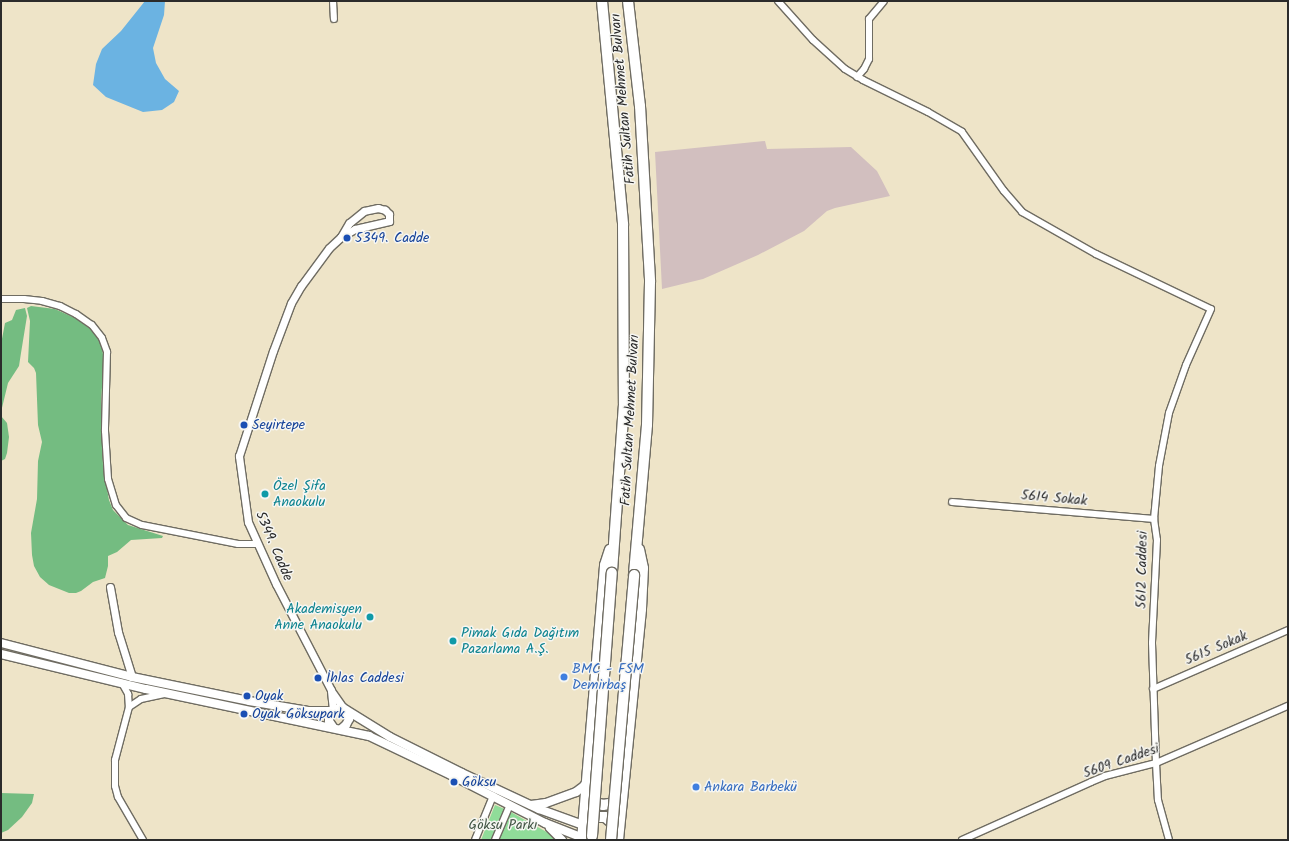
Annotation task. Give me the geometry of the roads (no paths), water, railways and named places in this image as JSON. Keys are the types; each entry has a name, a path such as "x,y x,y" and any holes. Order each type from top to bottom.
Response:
{"highway":[{"name":"Fatih Sultan Mehmet Bulvarı","path":"585,839 612,573 624,404 622,225 602,1"},
{"name":"Fatih Sultan Mehmet Bulvarı","path":"611,840 647,425 650,282 640,106 628,1"},
{"path":"585,839 583,825 604,565 615,537"},
{"path":"618,840 642,588 643,568 637,540"},
{"path":"587,786 593,800 603,805 614,803 623,796"},
{"path":"583,825 600,816 610,819 619,829"}],"main road":[{"path":"1,643 167,694 337,728 369,736 545,823 585,839"},
{"path":"1,654 119,679 132,677 308,712 332,710 337,708 345,709 390,738 531,805 583,825"},
{"path":"337,728 346,725 349,719 345,709"},
{"path":"332,710 329,718 337,728"},
{"path":"531,805 546,803 576,792 584,786 587,786"},
{"path":"545,823 562,840"}],"street":[{"path":"333,1 334,19"},
{"path":"778,1 813,40 857,77 864,69 868,60 869,19 884,1"},
{"name":"5612 Caddesi","path":"857,77 962,132 1004,191 1022,212 1096,254 1211,309 1186,365 1169,413 1159,466 1154,519 1157,540 1157,565 1153,601 1153,689 1156,763 1158,800 1169,840"},
{"name":"5349. Cadde","path":"332,710 331,690 257,544 248,522 244,507 239,466 241,445 291,303 321,258 341,237 349,223 364,211 378,208 385,210 389,214 389,221 355,229 341,237"},
{"path":"1,299 42,301 60,306 76,314 92,325 102,338 107,352 105,425 108,479 116,505 126,518 142,525 170,531 238,544 257,544"},
{"name":"5614 Sokak","path":"952,502 1154,519"},
{"path":"110,587 118,632 132,677"},
{"name":"5615 Sokak","path":"1153,689 1288,630"},
{"path":"119,679 128,694 129,707 115,760 115,786 118,797 143,840"},
{"path":"331,690 345,709"},
{"path":"129,707 141,699 167,694"},
{"name":"5609 Caddesi","path":"962,840 1105,776 1156,763 1288,706"},
{"path":"475,840 493,796"},
{"path":"495,840 510,805"}],"water":[{"path":"145,1 165,1 164,15 153,48 156,63 165,79 179,91 174,102 162,110 143,112 106,97 93,85 96,64 102,49 121,31"}],"place":[{"name":"5349. Cadde","path":"347,238"},
{"name":"Seyirtepe","path":"244,425"},
{"name":"Özel Şifa Anaokulu","path":"265,494"},
{"name":"Akademisyen Anne Anaokulu","path":"370,617"},
{"name":"Pimak Gıda Dağıtım Pazarlama A.Ş.","path":"453,641"},
{"name":"BMC - FSM Demirbaş","path":"564,677"},
{"name":"İhlas Caddesi","path":"318,678"},
{"name":"Oyak","path":"247,696"},
{"name":"Oyak Göksupark","path":"244,714"},
{"name":"Göksu","path":"454,782"},
{"name":"Ankara Barbekü","path":"696,787"}],"park label":[{"name":"Göksu Parkı","path":"503,825"}]}
